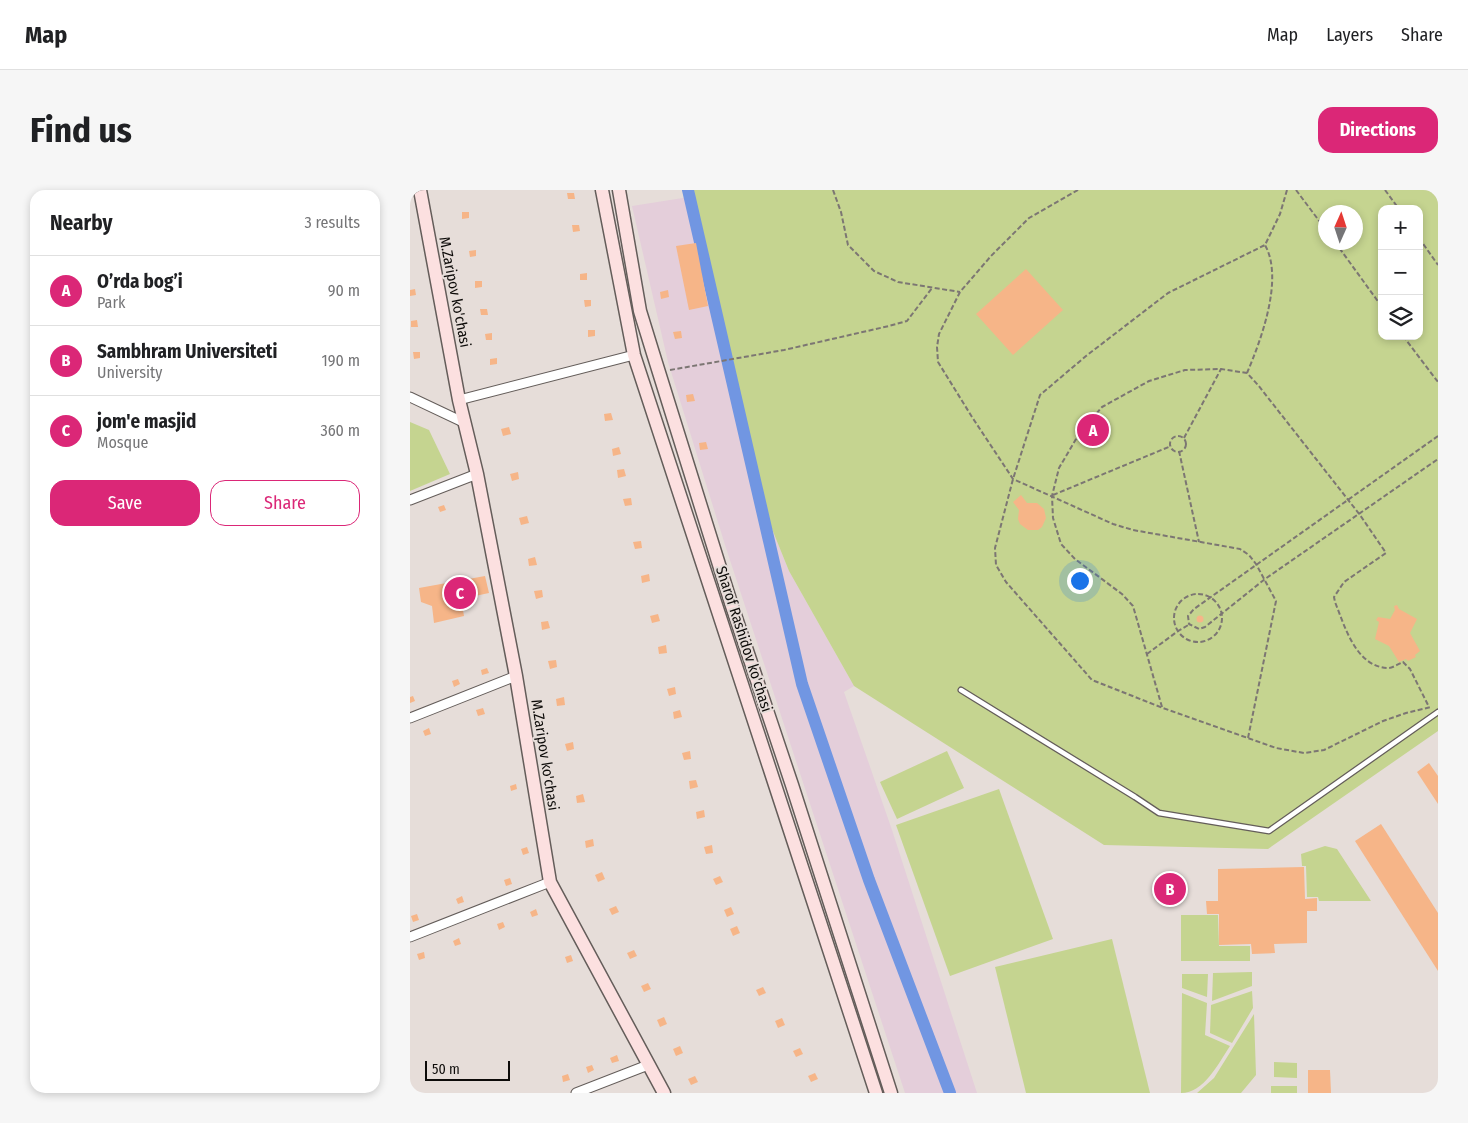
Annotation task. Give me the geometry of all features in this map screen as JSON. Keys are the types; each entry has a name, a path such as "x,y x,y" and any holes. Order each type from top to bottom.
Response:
{"street":[{"name":"M.Zaripov ko'chasi","path":"420,190 459,400 476,474 516,676 550,882 664,1093"},
{"name":"Sharof Rashidov ko'chasi","path":"602,190 634,354 876,1093"},
{"path":"619,190 640,311 731,603 891,1093"},
{"path":"459,400 652,350"},
{"path":"410,397 465,424"},
{"path":"410,500 476,474"},
{"path":"410,718 516,676"},
{"path":"410,937 550,882"},
{"path":"576,1093 648,1065"}],"lane":[{"path":"961,690 1135,796 1159,813 1269,831 1438,712"}],"path":[{"path":"833,190 848,245 874,271 898,282 960,292"},
{"path":"1078,190 1029,218 991,256 960,292 939,334 937,347 938,362 1013,479 1113,524 1240,550 1249,554 1276,601 1248,738"},
{"path":"1287,190 1280,214 1265,245 1168,293 1086,356 1040,395 1013,479 995,548 996,565 1006,582 1092,680 1163,708 1276,748 1304,752 1324,750 1383,721 1438,705"},
{"path":"1296,190 1318,219"},
{"path":"1385,190 1396,205"},
{"path":"1423,244 1438,265"},
{"path":"1247,373 1268,314 1272,289 1271,268 1265,245"},
{"path":"1341,250 1378,301"},
{"path":"659,372 716,360 784,350 907,321 932,288"},
{"path":"1406,340 1438,382"},
{"path":"1179,452 1185,448 1184,438 1221,369"},
{"path":"1163,708 1133,606 1122,594 1075,559 1061,544 1053,518 1052,496 1059,468 1079,434 1102,407 1121,395 1164,376 1185,370 1221,369 1247,373 1258,385 1360,515 1386,553 1344,582 1334,597 1335,602 1346,631 1362,656 1375,665 1390,668 1403,662 1410,669 1429,707"},
{"path":"1171,446 1170,443 1174,437 1181,436 1184,438"},
{"path":"1438,436 1190,612 1188,620 1190,624 1194,628 1202,628 1265,579 1360,515 1438,459"},
{"path":"1052,496 1171,446"},
{"path":"1171,446 1179,452 1200,542"},
{"path":"1198,594 1210,598 1218,605 1222,612 1220,628 1209,639 1194,642 1186,639 1178,631 1174,621 1177,605 1182,599 1190,595 1198,594"},
{"path":"1147,654 1190,624"}],"shaded area":[{"path":"689,197 697,223 770,524 789,571 854,686 844,692 892,830 977,1093 905,1093 726,548 668,362 632,206"}],"green space":[{"path":"694,190 1438,190 1438,731 1268,849 1104,845 854,686 789,571 770,524 697,223"},
{"path":"410,422 429,430 450,474 410,491"},
{"path":"947,751 964,788 897,819 880,782"},
{"path":"999,789 1053,939 950,976 896,825"},
{"path":"1325,846 1337,849 1371,901 1319,901 1318,897 1307,897 1306,866 1302,866 1301,854"},
{"path":"1181,915 1218,915 1219,946 1250,946 1250,961 1181,961"},
{"path":"1112,939 1150,1093 1026,1093 995,967"},
{"path":"1252,972 1252,986 1212,1001 1213,973"},
{"path":"1182,974 1208,974 1207,997 1182,988"},
{"path":"1252,991 1253,1008 1232,1043 1210,1033 1211,1005"},
{"path":"1182,993 1207,1003 1205,1035 1230,1046 1210,1076 1203,1083 1189,1092 1181,1093"},
{"path":"1254,1014 1256,1075 1241,1093 1197,1093 1214,1078"},
{"path":"1274,1062 1297,1063 1297,1078 1274,1077"},
{"path":"1271,1086 1297,1086 1297,1093 1271,1093"}],"building":[{"path":"567,193 574,193 575,199 568,199"},
{"path":"462,212 469,212 469,218 462,219"},
{"path":"572,225 579,225 580,231 573,232"},
{"path":"696,243 708,306 689,310 676,246"},
{"path":"476,250 476,256 470,257 469,251"},
{"path":"1026,269 1063,310 1013,355 976,314"},
{"path":"587,273 587,280 580,280 580,274"},
{"path":"475,281 482,281 482,287 475,288"},
{"path":"415,289 416,295 410,296 410,290"},
{"path":"668,290 669,297 661,299 660,292"},
{"path":"584,300 591,300 591,306 585,307"},
{"path":"480,309 487,309 488,315 481,315"},
{"path":"417,320 418,327 411,327 411,321"},
{"path":"588,330 595,330 595,336 588,337"},
{"path":"681,331 682,338 675,339 673,332"},
{"path":"492,333 492,340 486,340 485,334"},
{"path":"413,352 420,352 420,358 414,359"},
{"path":"497,358 497,364 490,365 490,359"},
{"path":"693,394 695,401 687,402 686,395"},
{"path":"611,413 613,420 605,421 604,414"},
{"path":"509,427 511,434 503,436 501,429"},
{"path":"706,442 708,449 700,450 699,443"},
{"path":"619,447 621,454 613,456 612,449"},
{"path":"624,469 626,476 618,478 617,470"},
{"path":"518,472 519,479 512,481 510,474"},
{"path":"1021,495 1027,503 1037,503 1044,509 1046,518 1042,527 1038,530 1028,530 1020,524 1018,519 1019,510 1013,502"},
{"path":"631,498 632,505 625,506 623,499"},
{"path":"444,505 446,510 440,512 438,507"},
{"path":"527,516 529,523 521,525 519,518"},
{"path":"641,541 642,548 635,549 633,542"},
{"path":"535,557 537,565 529,566 528,559"},
{"path":"649,574 650,581 642,583 641,576"},
{"path":"485,576 489,593 461,599 464,616 434,623 432,606 421,602 419,588"},
{"path":"542,590 543,597 536,599 534,591"},
{"path":"1397,605 1399,609 1417,619 1410,633 1420,651 1415,655 1416,657 1408,661 1406,659 1399,662 1389,646 1375,639 1379,622 1376,620 1378,617 1390,619 1395,610 1394,606"},
{"path":"658,614 660,621 652,623 650,616"},
{"path":"1200,616 1203,619 1200,622 1197,619"},
{"path":"548,621 550,628 542,630 541,622"},
{"path":"666,645 667,653 659,654 658,647"},
{"path":"556,660 557,667 550,669 548,661"},
{"path":"487,668 489,673 482,675 481,670"},
{"path":"458,679 460,684 454,687 452,681"},
{"path":"675,687 676,694 669,696 667,689"},
{"path":"413,696 415,701 410,703 410,697"},
{"path":"564,697 565,705 557,706 556,699"},
{"path":"483,708 485,714 478,716 476,710"},
{"path":"680,710 682,717 674,719 673,712"},
{"path":"429,728 431,734 425,736 423,731"},
{"path":"573,742 574,749 567,751 565,744"},
{"path":"690,751 691,759 684,760 682,753"},
{"path":"1429,763 1438,776 1438,804 1417,772"},
{"path":"696,780 698,787 690,789 689,781"},
{"path":"516,784 517,789 511,791 510,786"},
{"path":"583,794 585,802 577,803 576,796"},
{"path":"704,810 705,817 697,819 696,812"},
{"path":"1381,824 1438,913 1438,971 1355,841"},
{"path":"593,839 594,846 586,848 585,841"},
{"path":"712,845 713,853 706,854 704,847"},
{"path":"527,847 529,853 523,855 521,849"},
{"path":"1304,867 1305,899 1317,898 1317,911 1307,911 1307,943 1274,944 1275,953 1252,954 1251,944 1219,945 1219,914 1207,914 1206,901 1218,901 1218,869"},
{"path":"602,872 605,879 598,882 595,875"},
{"path":"720,876 723,882 716,885 713,879"},
{"path":"510,878 512,884 506,886 504,880"},
{"path":"462,896 464,902 458,904 456,899"},
{"path":"616,906 619,912 612,915 609,909"},
{"path":"731,907 734,914 727,917 724,910"},
{"path":"536,909 538,915 532,917 530,912"},
{"path":"417,914 419,920 413,922 411,916"},
{"path":"503,922 505,927 499,930 497,924"},
{"path":"737,926 740,933 733,936 730,929"},
{"path":"459,938 461,944 455,946 453,941"},
{"path":"634,950 637,956 630,959 627,953"},
{"path":"424,952 425,958 419,960 417,954"},
{"path":"571,955 573,961 567,963 565,957"},
{"path":"648,983 651,989 644,992 641,986"},
{"path":"763,987 766,993 759,996 756,990"},
{"path":"664,1017 667,1024 660,1027 657,1020"},
{"path":"782,1018 785,1025 778,1028 775,1021"},
{"path":"680,1046 683,1053 676,1056 673,1049"},
{"path":"800,1048 803,1054 796,1057 793,1051"},
{"path":"617,1055 619,1061 612,1063 610,1058"},
{"path":"592,1065 594,1070 588,1073 586,1067"},
{"path":"1308,1070 1330,1070 1331,1093 1308,1093"},
{"path":"815,1073 818,1079 811,1082 808,1076"},
{"path":"568,1074 570,1080 563,1082 562,1076"},
{"path":"695,1076 698,1082 691,1085 688,1079"}],"waterway":[{"path":"688,190 802,684 869,880 950,1093"}],"place":[{"name":"O’rda bog’i","path":"1093,430"},
{"name":"jom'e masjid","path":"460,593"},
{"name":"Sambhram Universiteti","path":"1170,889"}]}
